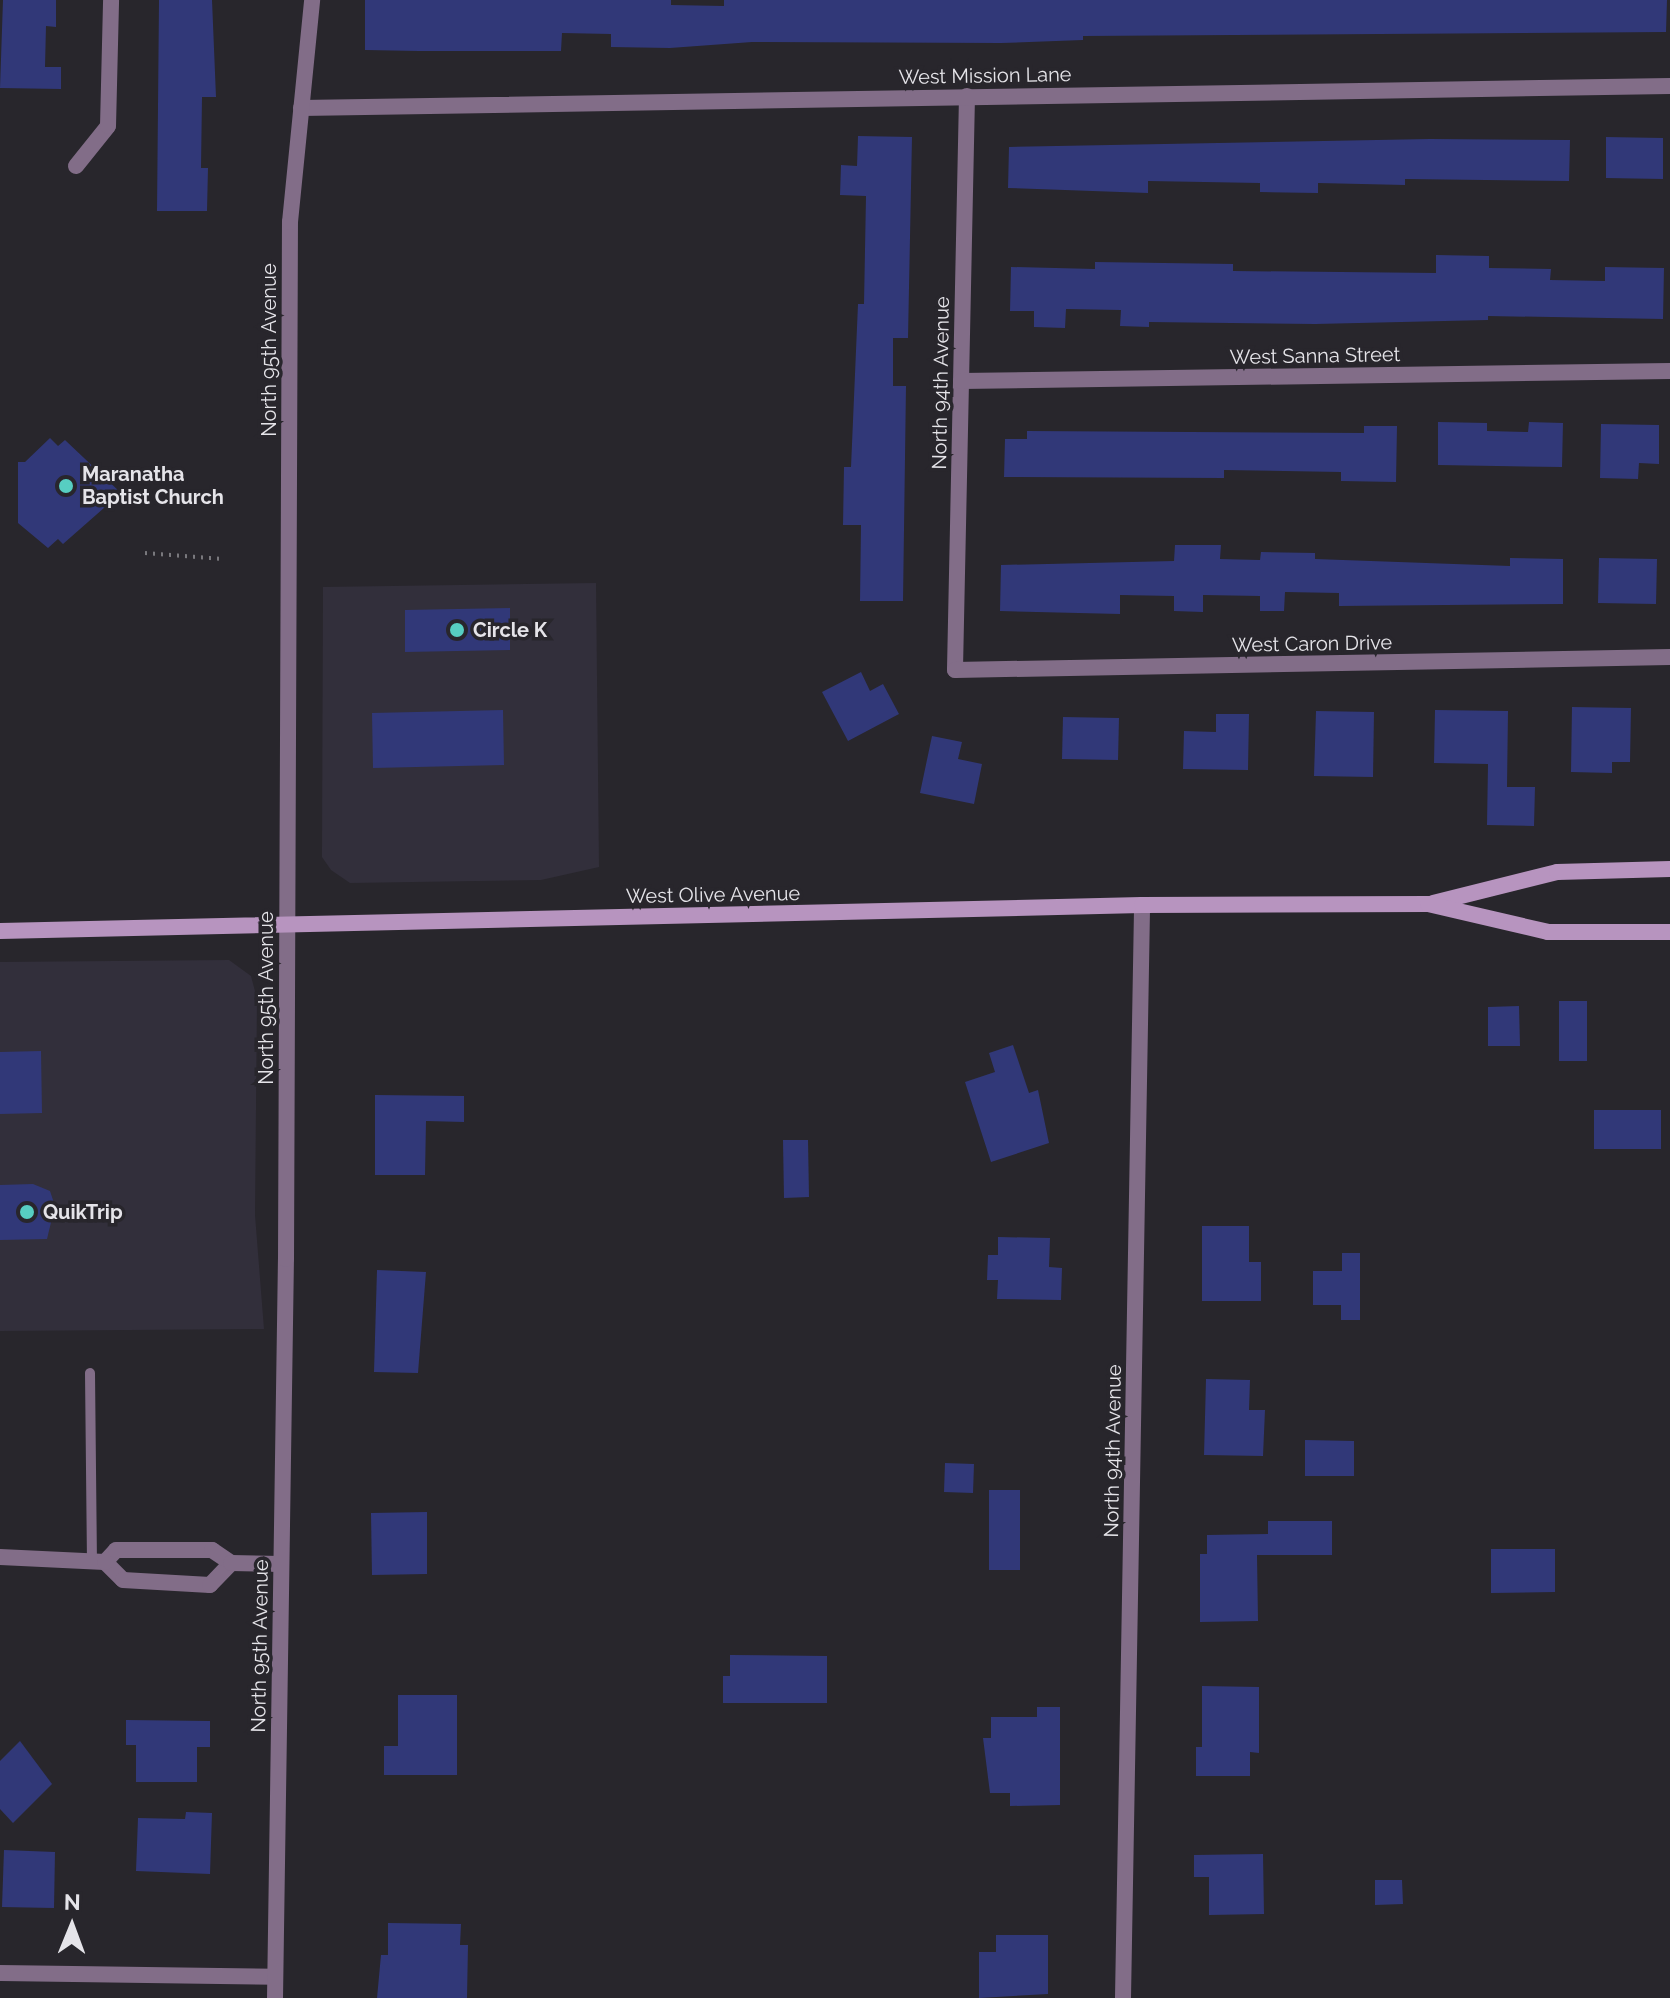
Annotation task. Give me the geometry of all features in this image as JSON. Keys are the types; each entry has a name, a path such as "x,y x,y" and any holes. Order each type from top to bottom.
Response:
{"main road":[{"name":"West Olive Avenue","path":"1428,904 1557,872 1670,869"},
{"name":"West Olive Avenue","path":"0,931 1142,905 1428,904 1548,932 1670,932"}],"street":[{"path":"76,166 108,126 111,0"},
{"name":"North 95th Avenue","path":"275,1998 290,222 312,0"},
{"name":"West Mission Lane","path":"301,108 1670,86"},
{"name":"North 94th Avenue","path":"955,670 967,96"},
{"name":"West Sanna Street","path":"961,381 1670,371"},
{"name":"West Caron Drive","path":"955,670 1670,657"},
{"name":"North 94th Avenue","path":"1123,1998 1142,905"},
{"path":"0,1557 98,1561 116,1550 212,1550 231,1563 281,1564"},
{"path":"98,1561 123,1580 210,1585 231,1563"},
{"path":"0,1973 275,1977"}],"lane":[{"path":"90,1373 98,1561"}],"path":[{"path":"145,553 223,559"}],"shaded area":[{"path":"596,583 599,867 541,880 350,883 331,870 322,857 323,587"},
{"path":"229,960 251,976 257,999 255,1215 264,1329 0,1331 0,962"}],"building":[{"path":"3,0 56,0 56,27 46,26 45,67 61,67 61,89 0,88"},
{"path":"159,0 212,0 216,97 202,97 201,168 208,168 207,211 157,211"},
{"path":"365,0 671,0 671,5 724,6 724,0 1667,0 1666,32 1083,36 1083,40 1001,43 752,42 670,48 611,47 611,34 562,33 561,51 419,51 365,50"},
{"path":"858,136 912,137 908,338 893,338 893,386 906,386 903,601 860,601 861,525 843,525 844,467 851,467 858,304 864,304 866,196 840,195 841,165 857,166"},
{"path":"1606,137 1663,138 1663,179 1606,178"},
{"path":"1430,139 1570,140 1569,181 1405,179 1405,185 1318,183 1318,193 1260,192 1260,183 1148,181 1148,193 1008,188 1009,147"},
{"path":"1436,255 1489,256 1489,268 1551,269 1550,280 1605,281 1605,267 1664,268 1663,319 1488,316 1488,320 1315,324 1149,322 1149,327 1120,326 1121,310 1066,309 1065,328 1034,327 1034,311 1010,311 1011,267 1095,269 1095,262 1233,264 1233,271 1436,273"},
{"path":"1438,422 1487,423 1487,431 1528,432 1529,422 1563,423 1562,467 1438,465"},
{"path":"1601,424 1659,425 1659,464 1639,463 1638,479 1600,478"},
{"path":"1364,426 1397,426 1396,482 1341,481 1341,472 1224,470 1224,478 1004,477 1005,439 1027,439 1027,431 1364,433"},
{"name":"Maranatha Baptist Church","path":"50,438 58,446 65,440 121,493 63,544 58,539 48,548 18,523 18,462 25,462"},
{"path":"1175,545 1221,545 1220,559 1260,560 1261,552 1315,553 1315,559 1510,566 1510,558 1563,559 1563,604 1339,606 1339,593 1285,592 1284,611 1260,611 1260,596 1203,595 1203,612 1174,611 1174,596 1120,595 1120,614 1000,611 1001,565 1174,561"},
{"path":"1599,558 1657,559 1656,604 1598,603"},
{"name":"Circle K","path":"510,608 510,650 405,652 405,610"},
{"path":"861,672 870,691 883,684 899,714 848,741 822,692"},
{"path":"1572,707 1631,708 1630,762 1612,762 1612,773 1571,772"},
{"path":"503,710 504,765 373,768 372,713"},
{"path":"1435,710 1508,711 1507,787 1535,787 1534,826 1487,825 1488,764 1434,763"},
{"path":"1316,711 1374,712 1373,777 1314,776"},
{"path":"1216,714 1249,714 1248,770 1183,769 1184,731 1216,732"},
{"path":"1063,717 1119,718 1118,760 1062,759"},
{"path":"932,736 962,742 958,759 982,764 974,804 920,793"},
{"path":"1559,1001 1587,1001 1587,1061 1559,1061"},
{"path":"1519,1006 1520,1046 1488,1046 1488,1007"},
{"path":"1013,1045 1029,1093 1038,1090 1049,1143 991,1162 965,1082 995,1072 989,1053"},
{"path":"41,1051 42,1113 0,1114 0,1052"},
{"path":"375,1095 464,1096 464,1122 426,1121 425,1175 375,1175"},
{"path":"1594,1110 1661,1110 1661,1149 1594,1149"},
{"path":"783,1140 808,1140 809,1197 784,1198"},
{"name":"QuikTrip","path":"33,1184 50,1191 55,1206 47,1239 0,1240 0,1185"},
{"path":"1202,1226 1249,1226 1249,1262 1261,1262 1261,1301 1202,1301"},
{"path":"998,1237 1050,1238 1049,1267 1062,1268 1061,1300 997,1299 998,1280 987,1280 988,1255 998,1255"},
{"path":"1342,1253 1360,1253 1360,1320 1341,1320 1341,1305 1313,1305 1313,1271 1342,1271"},
{"path":"377,1270 426,1272 418,1373 374,1372"},
{"path":"1206,1379 1250,1380 1249,1410 1265,1410 1263,1456 1204,1455"},
{"path":"1305,1440 1354,1441 1354,1476 1305,1476"},
{"path":"945,1463 974,1464 973,1493 944,1492"},
{"path":"989,1490 1020,1490 1020,1570 989,1570"},
{"path":"427,1512 427,1574 372,1575 371,1513"},
{"path":"1268,1521 1332,1521 1332,1555 1257,1555 1258,1621 1200,1622 1200,1554 1207,1554 1207,1535 1268,1534"},
{"path":"1491,1549 1555,1549 1555,1592 1491,1593"},
{"path":"730,1655 827,1656 827,1703 723,1703 723,1676 730,1676"},
{"path":"1202,1686 1259,1687 1259,1753 1250,1752 1250,1776 1196,1776 1196,1747 1202,1747"},
{"path":"398,1695 457,1695 457,1775 384,1775 384,1746 398,1746"},
{"path":"1037,1707 1060,1707 1060,1805 1010,1806 1010,1793 990,1793 983,1738 991,1738 991,1717 1037,1717"},
{"path":"126,1720 210,1721 210,1747 197,1747 197,1782 136,1782 136,1745 126,1745"},
{"path":"20,1741 52,1784 13,1823 0,1809 0,1761"},
{"path":"186,1812 212,1813 210,1874 136,1871 138,1818 185,1819"},
{"path":"4,1850 55,1852 54,1908 2,1907"},
{"path":"1263,1854 1264,1914 1209,1915 1209,1877 1194,1877 1194,1855"},
{"path":"1375,1880 1402,1880 1403,1904 1375,1905"},
{"path":"388,1923 461,1924 460,1945 468,1945 467,1998 377,1998 381,1955 388,1955"},
{"path":"996,1935 1048,1935 1048,1994 979,1998 979,1952 996,1952"}],"place":[{"name":"Maranatha Baptist Church","path":"66,486"},
{"name":"Circle K","path":"457,630"},
{"name":"QuikTrip","path":"27,1212"}]}
